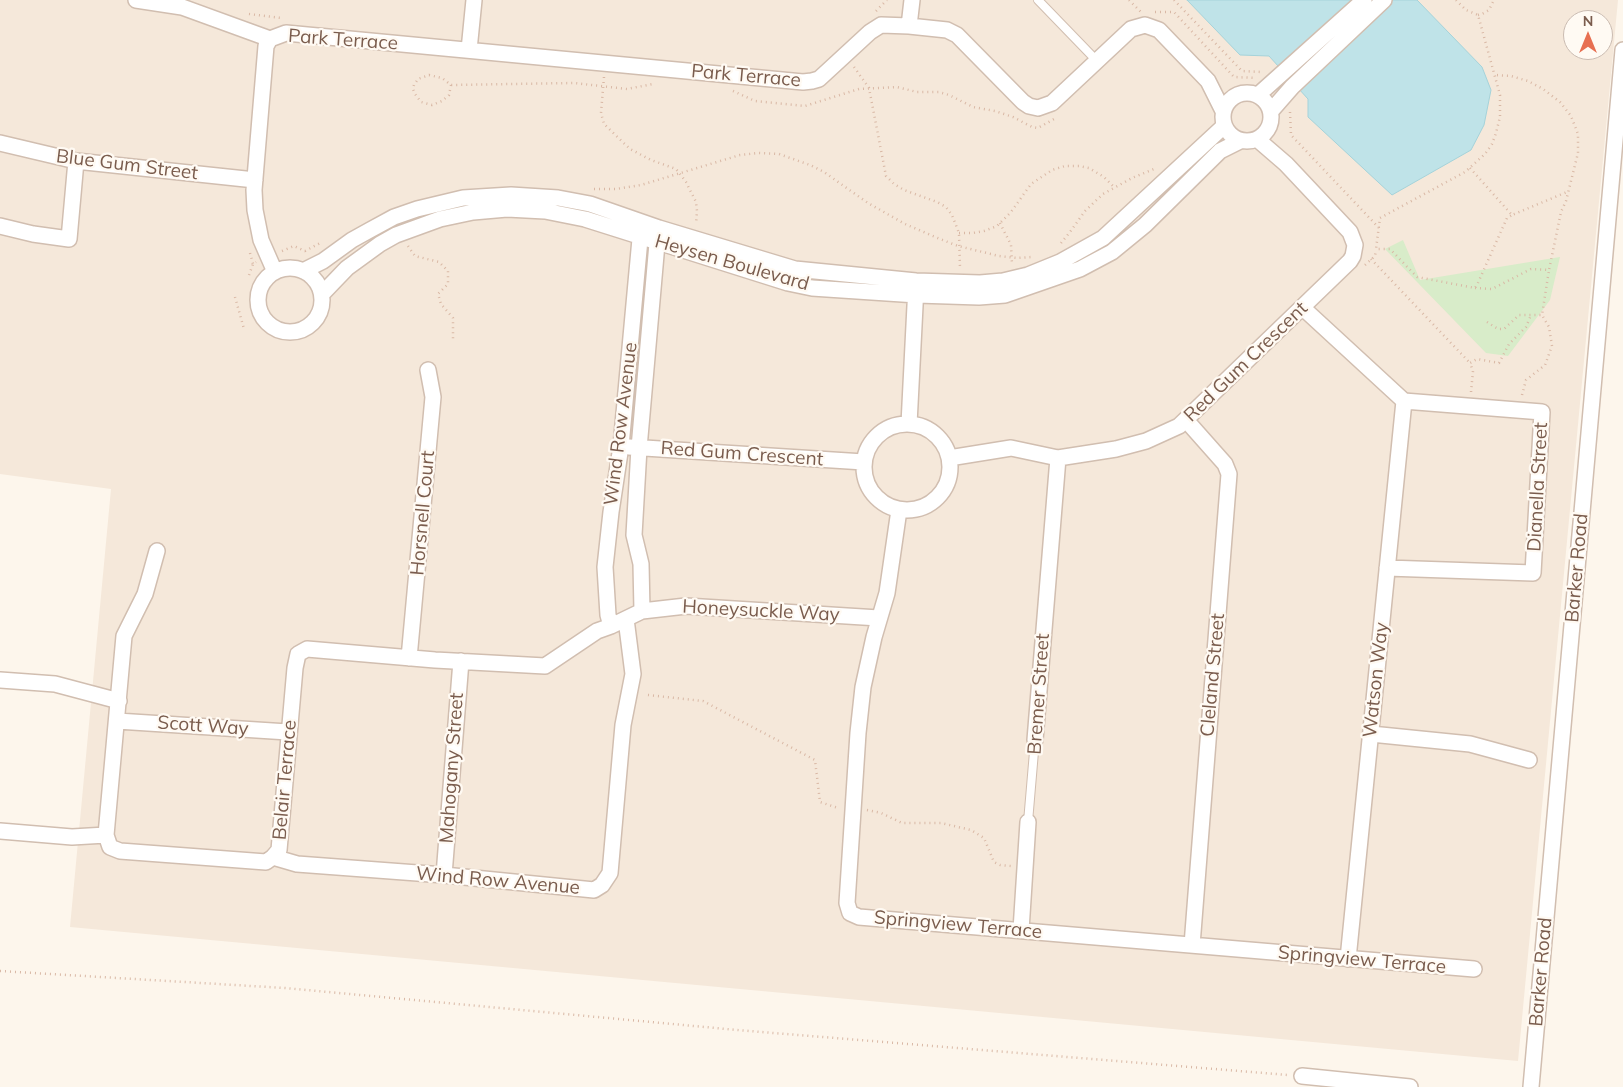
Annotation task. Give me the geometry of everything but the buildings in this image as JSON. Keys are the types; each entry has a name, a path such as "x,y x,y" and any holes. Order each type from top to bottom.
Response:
{"street":[{"name":"Park Terrace","path":"136,0 182,7 270,39"},
{"path":"470,50 474,0"},
{"path":"909,26 912,0"},
{"path":"1258,95 1268,77 1364,0"},
{"path":"1271,111 1292,87 1384,0"},
{"name":"Park Terrace","path":"275,272 262,240 255,210 255,180 266,46 270,39 286,33 803,82 819,79 870,32 881,26 909,26 947,30 957,35 1023,102 1038,108 1052,103 1131,29 1145,25 1159,30 1209,82"},
{"name":"Barker Road","path":"1531,1087 1623,50"},
{"path":"1209,82 1237,94"},
{"path":"1209,82 1223,119 1233,138 1246,142 1263,134 1271,123 1271,111 1268,104 1258,95 1244,92 1231,98 1223,119"},
{"name":"Heysen Boulevard","path":"303,271 312,268 352,240 394,217 436,203 463,198 511,195 558,198 590,204 641,229 800,286 916,288 1003,281 1028,275 1060,262 1104,238 1223,119"},
{"name":"Red Gum Crescent","path":"949,458 1011,448 1058,458 1116,449 1146,441 1179,426 1350,261 1355,245 1350,232 1286,164 1263,134"},
{"name":"Heysen Boulevard","path":"658,235 694,231 795,269 979,297 1004,295 1080,269 1112,252 1145,225 1220,151 1240,141"},
{"name":"Blue Gum Street","path":"0,143 76,161 255,180"},
{"path":"0,226 33,234 69,239 76,161"},
{"name":"Heysen Boulevard","path":"322,294 347,268 380,244 418,226 465,213 507,209 545,211 641,229"},
{"name":"Wind Row Avenue","path":"610,626 605,567 610,512 621,446 641,229"},
{"name":"Wind Row Avenue","path":"642,611 641,564 634,534 639,448 658,235"},
{"path":"294,268 312,276 318,284 322,294 320,310 312,324 303,330 281,331 271,326 264,319 259,309 260,287 266,278 275,272 294,268"},
{"path":"909,424 916,288"},
{"path":"1303,308 1404,401"},
{"name":"Horsnell Court","path":"410,658 434,397 428,370"},
{"name":"Dianella Street","path":"1387,568 1533,573 1542,412 1404,401"},
{"name":"Watson Way","path":"1348,959 1404,401"},
{"name":"Cleland Street","path":"1186,420 1225,464 1229,474 1192,945"},
{"path":"909,424 923,427 935,434 944,445 949,458 950,472 946,486 938,497 926,506 913,510 899,510 886,505 872,492 864,475 864,462 868,450 875,439 884,431 896,426 909,424"},
{"name":"Red Gum Crescent","path":"621,446 864,462"},
{"name":"Bremer Street","path":"1036,740 1058,458"},
{"name":"Springview Terrace","path":"899,510 887,593 866,670 858,733 847,904 850,913 859,917 1474,969"},
{"path":"0,831 72,837 106,835 124,636 145,594 157,551"},
{"name":"Honeysuckle Way","path":"642,611 686,606 879,618"},
{"name":"Belair Terrace","path":"106,835 110,847 120,850 266,862 273,857 279,850 288,732 298,654 307,649 410,658 545,666 597,631 642,611"},
{"name":"Wind Row Avenue","path":"273,857 297,864 444,875 594,890 602,885 610,872 623,725 633,674 626,619"},
{"name":"Mahogany Street","path":"444,875 460,661"},
{"path":"0,680 55,684 119,701"},
{"name":"Scott Way","path":"117,720 288,732"},
{"path":"1371,734 1470,744 1529,760"},
{"name":"Bremer Street","path":"1021,930 1028,822"},
{"path":"1302,1076 1410,1087"}],"lane":[{"path":"1038,0 1097,61"},
{"name":"Bremer Street","path":"1028,822 1036,740"}],"path":[{"path":"874,13 888,0"},
{"path":"1130,0 1142,13"},
{"path":"1174,0 1242,71 1263,72 1268,77"},
{"path":"1456,0 1466,10 1478,14 1489,10 1494,0"},
{"path":"242,12 257,16 286,19"},
{"path":"1150,13 1174,12 1234,77 1268,77"},
{"path":"1364,266 1375,256 1380,218 1470,168 1485,154 1492,144 1500,117 1500,102 1495,75 1478,14"},
{"path":"845,54 869,88 886,176 904,190 946,207 952,215 959,233 961,268 954,268"},
{"path":"429,75 442,78 451,85 449,95 442,101 432,105 422,102 414,94 413,89 418,79 429,75"},
{"path":"1495,75 1511,76 1528,81 1543,89 1560,102 1570,116 1578,134 1578,154 1566,201 1560,212 1542,315 1549,326 1552,346 1546,365 1526,380"},
{"path":"602,92 602,118 610,130 630,149 651,160 676,169 686,182 696,202 697,211 694,231"},
{"path":"1290,107 1291,135 1379,228"},
{"path":"982,108 1013,117 1026,125 1038,128 1056,117"},
{"path":"588,188 601,190 641,185 740,155 758,153 786,156 824,172 868,203 905,224 960,246 1013,258 1038,256 1023,262"},
{"path":"959,233 973,234 1000,223 1011,212 1031,184 1052,170 1065,166 1089,168 1104,177 1114,187"},
{"path":"1057,246 1070,232 1084,211 1114,187 1160,168"},
{"path":"1470,168 1512,215"},
{"path":"601,190 607,195"},
{"path":"1475,288 1507,218 1568,192"},
{"path":"1000,223 1011,245 1014,265 1004,266"},
{"path":"694,231 704,227"},
{"path":"249,275 253,264 268,256 294,246 305,250 322,242"},
{"path":"408,245 415,256 439,262 448,271 448,284 438,294 441,304 453,318 453,342"},
{"path":"1376,249 1390,249 1417,277 1475,288 1492,289 1531,269 1549,270"},
{"path":"1371,260 1470,363 1473,371 1471,395"},
{"path":"235,297 244,329"},
{"path":"1487,322 1498,329 1504,328 1520,315 1542,315"},
{"path":"1470,363 1477,360 1499,363 1509,344 1526,326 1531,315"},
{"path":"648,695 702,701 815,760 820,802 840,809"},
{"path":"867,810 881,813 902,823 941,823 971,830 984,838 994,862 1000,865 1025,868"},
{"path":"0,971 285,988 747,1031 1302,1076"}],"shaded area":[{"path":"0,0 1618,0 1613,53 1613,10 1563,10 1563,60 1612,60 1518,1061 70,927 111,489 0,474"}],"green space":[{"path":"1403,240 1420,280 1560,257 1550,300 1508,356 1486,353 1385,249"}],"water":[{"path":"1187,0 1417,0 1482,67 1491,90 1484,125 1471,150 1392,195 1308,117 1308,99 1269,56 1240,55"}]}
